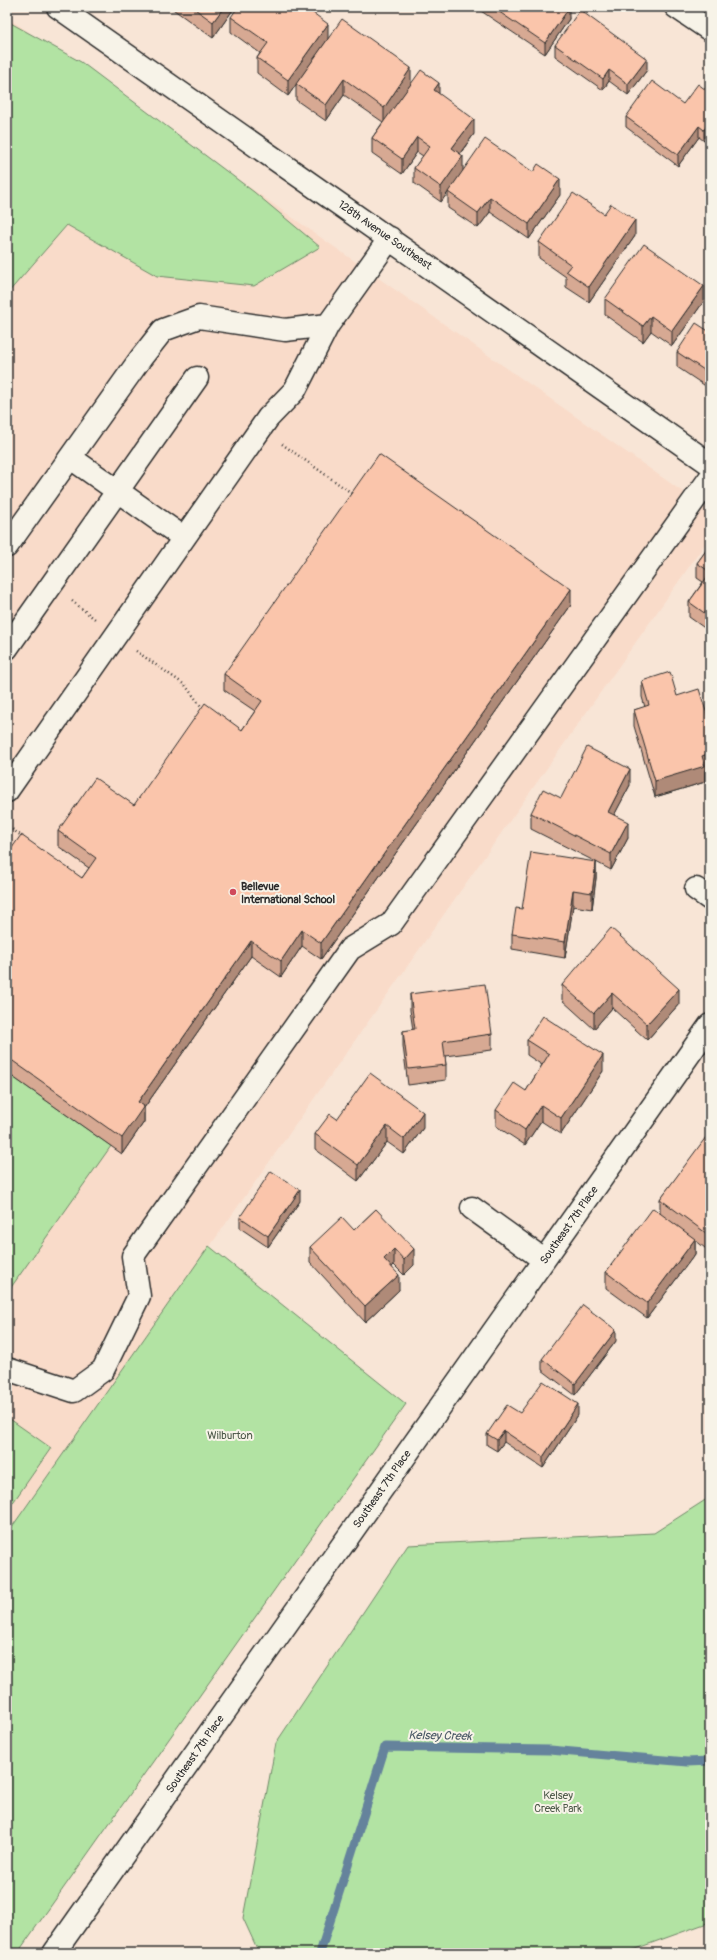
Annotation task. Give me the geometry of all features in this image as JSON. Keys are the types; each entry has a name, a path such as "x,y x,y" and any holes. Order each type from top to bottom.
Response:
{"street":[{"name":"128th Avenue Southeast","path":"58,7 390,238 710,464"},
{"path":"676,7 710,30"},
{"path":"7,791 268,418 295,390 328,325 390,238"},
{"path":"7,546 141,358 163,330 199,317 286,330 328,325"},
{"path":"7,648 197,378"},
{"path":"71,458 184,538"},
{"path":"7,1370 74,1391 103,1370 139,1296 133,1256 350,949 391,924 710,478"},
{"name":"Southeast 7th Place","path":"54,1953 710,1025"},
{"path":"472,1208 544,1260"}],"path":[{"path":"280,442 353,494"},
{"path":"70,599 86,611"},
{"path":"133,649 185,685 208,715"},
{"path":"9,828 26,839"}],"shaded area":[{"name":"Bellevue International School","path":"7,17 710,511 710,537 7,1534"}],"green space":[{"path":"7,21 81,62 254,192 320,247 254,286 157,276 67,225 7,294"},
{"path":"10,1075 111,1146 7,1293 7,1079"},
{"name":"Wilburton","path":"209,1246 406,1404 19,1951 16,1953 7,1953 7,1534"},
{"path":"7,1417 51,1448 7,1511"},
{"name":"Kelsey Creek Park","path":"710,1497 710,1922 624,1953 259,1953 243,1918 276,1743 408,1545 654,1533"}],"building":[{"path":"192,7 224,7 213,22"},
{"path":"238,7 305,7 328,24 288,80 257,58 268,43 231,17"},
{"path":"492,7 567,7 569,8 545,43"},
{"path":"580,10 647,59 628,84 609,70 603,79 555,45"},
{"path":"342,19 411,68 384,108 344,79 326,105 296,84"},
{"path":"421,70 439,83 434,90 474,119 452,148 463,156 441,187 414,168 430,146 417,137 402,159 372,138"},
{"path":"652,81 683,104 698,84 710,93 710,121 704,130 699,126 678,155 626,117"},
{"path":"485,139 533,172 538,164 560,179 529,224 490,197 478,213 448,192"},
{"path":"573,193 604,214 611,204 635,220 589,287 566,271 571,265 539,242"},
{"path":"644,244 704,286 672,331 651,316 643,326 605,299"},
{"path":"696,323 710,332 710,374 677,352"},
{"path":"379,454 571,589 321,943 302,930 281,961 251,941 138,1102 144,1106 122,1138 10,1059 7,1063 7,855 21,835 82,878 96,858 58,831 95,778 134,805 205,703 242,730 262,701 224,674"},
{"path":"710,545 710,572 697,563"},
{"path":"710,573 710,617 689,602"},
{"path":"670,672 677,696 699,689 710,724 710,753 702,756 705,766 655,781 634,710 649,705 642,681"},
{"path":"587,747 630,769 608,812 628,822 611,854 531,813 543,789 561,798"},
{"path":"531,852 596,862 592,893 573,890 565,942 512,934 516,908 522,909"},
{"path":"611,928 679,989 647,1024 612,993 594,1013 562,985"},
{"path":"485,984 492,1034 443,1041 446,1065 408,1069 403,1031 415,1029 410,994"},
{"path":"543,1016 603,1055 561,1118 541,1105 525,1130 496,1110 514,1083 526,1091 549,1054 527,1040"},
{"path":"370,1073 423,1112 404,1139 387,1126 358,1165 315,1134 330,1114 337,1119"},
{"path":"709,1133 710,1134 710,1236 660,1199"},
{"path":"271,1171 300,1190 268,1236 240,1217"},
{"path":"653,1208 695,1239 647,1303 606,1272"},
{"path":"376,1209 414,1249 404,1260 394,1249 384,1259 399,1275 365,1306 310,1247 342,1217 354,1230"},
{"path":"583,1305 616,1330 575,1384 542,1359"},
{"path":"543,1381 578,1404 543,1457 504,1431 497,1440 487,1434 507,1405 520,1413"}],"waterway":[{"name":"Kelsey Creek","path":"320,1953 385,1747 550,1750 687,1762 710,1761"}],"place":[{"name":"Bellevue International School","path":"233,892"}]}
